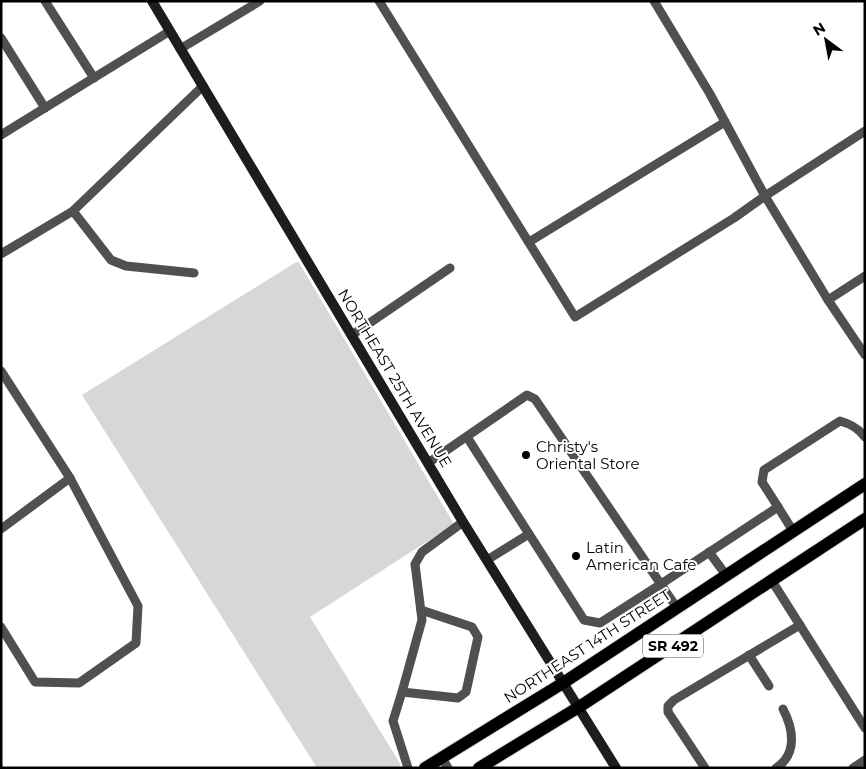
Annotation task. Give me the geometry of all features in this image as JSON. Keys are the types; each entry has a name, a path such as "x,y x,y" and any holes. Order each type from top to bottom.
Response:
{"main road":[{"name":"NORTHEAST 14TH STREET","path":"425,768 445,763 865,484"},
{"name":"SR 492","path":"479,768 579,707 865,520"}],"street":[{"name":"NORTHEAST 25TH AVENUE","path":"152,1 428,463 616,768"}],"lane":[{"path":"45,1 94,78"},
{"path":"180,49 260,1"},
{"path":"380,1 576,317 734,218 865,131"},
{"path":"654,1 710,94 765,196 828,300 865,356"},
{"path":"1,135 170,31"},
{"path":"1,38 45,108"},
{"path":"1,254 73,211 203,86"},
{"path":"529,242 725,122"},
{"path":"73,211 111,260 126,266 194,273"},
{"path":"352,335 450,268"},
{"path":"828,300 865,276"},
{"path":"1,371 70,478 138,606 136,643 79,683 35,682 1,627"},
{"path":"428,463 527,395 535,399 677,608"},
{"path":"793,531 762,482 764,470 840,421 850,423 865,437"},
{"path":"467,437 584,620 600,623 778,507"},
{"path":"1,529 70,478"},
{"path":"408,768 392,720 402,692 422,620 415,564 422,552 464,522"},
{"path":"487,560 529,534"},
{"path":"710,552 726,575"},
{"path":"772,581 865,728"},
{"path":"402,692 458,698 466,692 478,636 472,627 421,610"},
{"path":"704,768 668,712 668,706 674,700 800,625"},
{"path":"750,655 769,686"},
{"path":"776,768 781,765 790,752 792,736 790,722 783,709"},
{"path":"853,768 865,760"}],"shaded area":[{"path":"298,261 454,524 310,617 401,765 397,768 317,768 82,395"}],"place":[{"name":"Christy's Oriental Store","path":"526,455"},
{"name":"Latin American Cafe","path":"576,556"}]}
